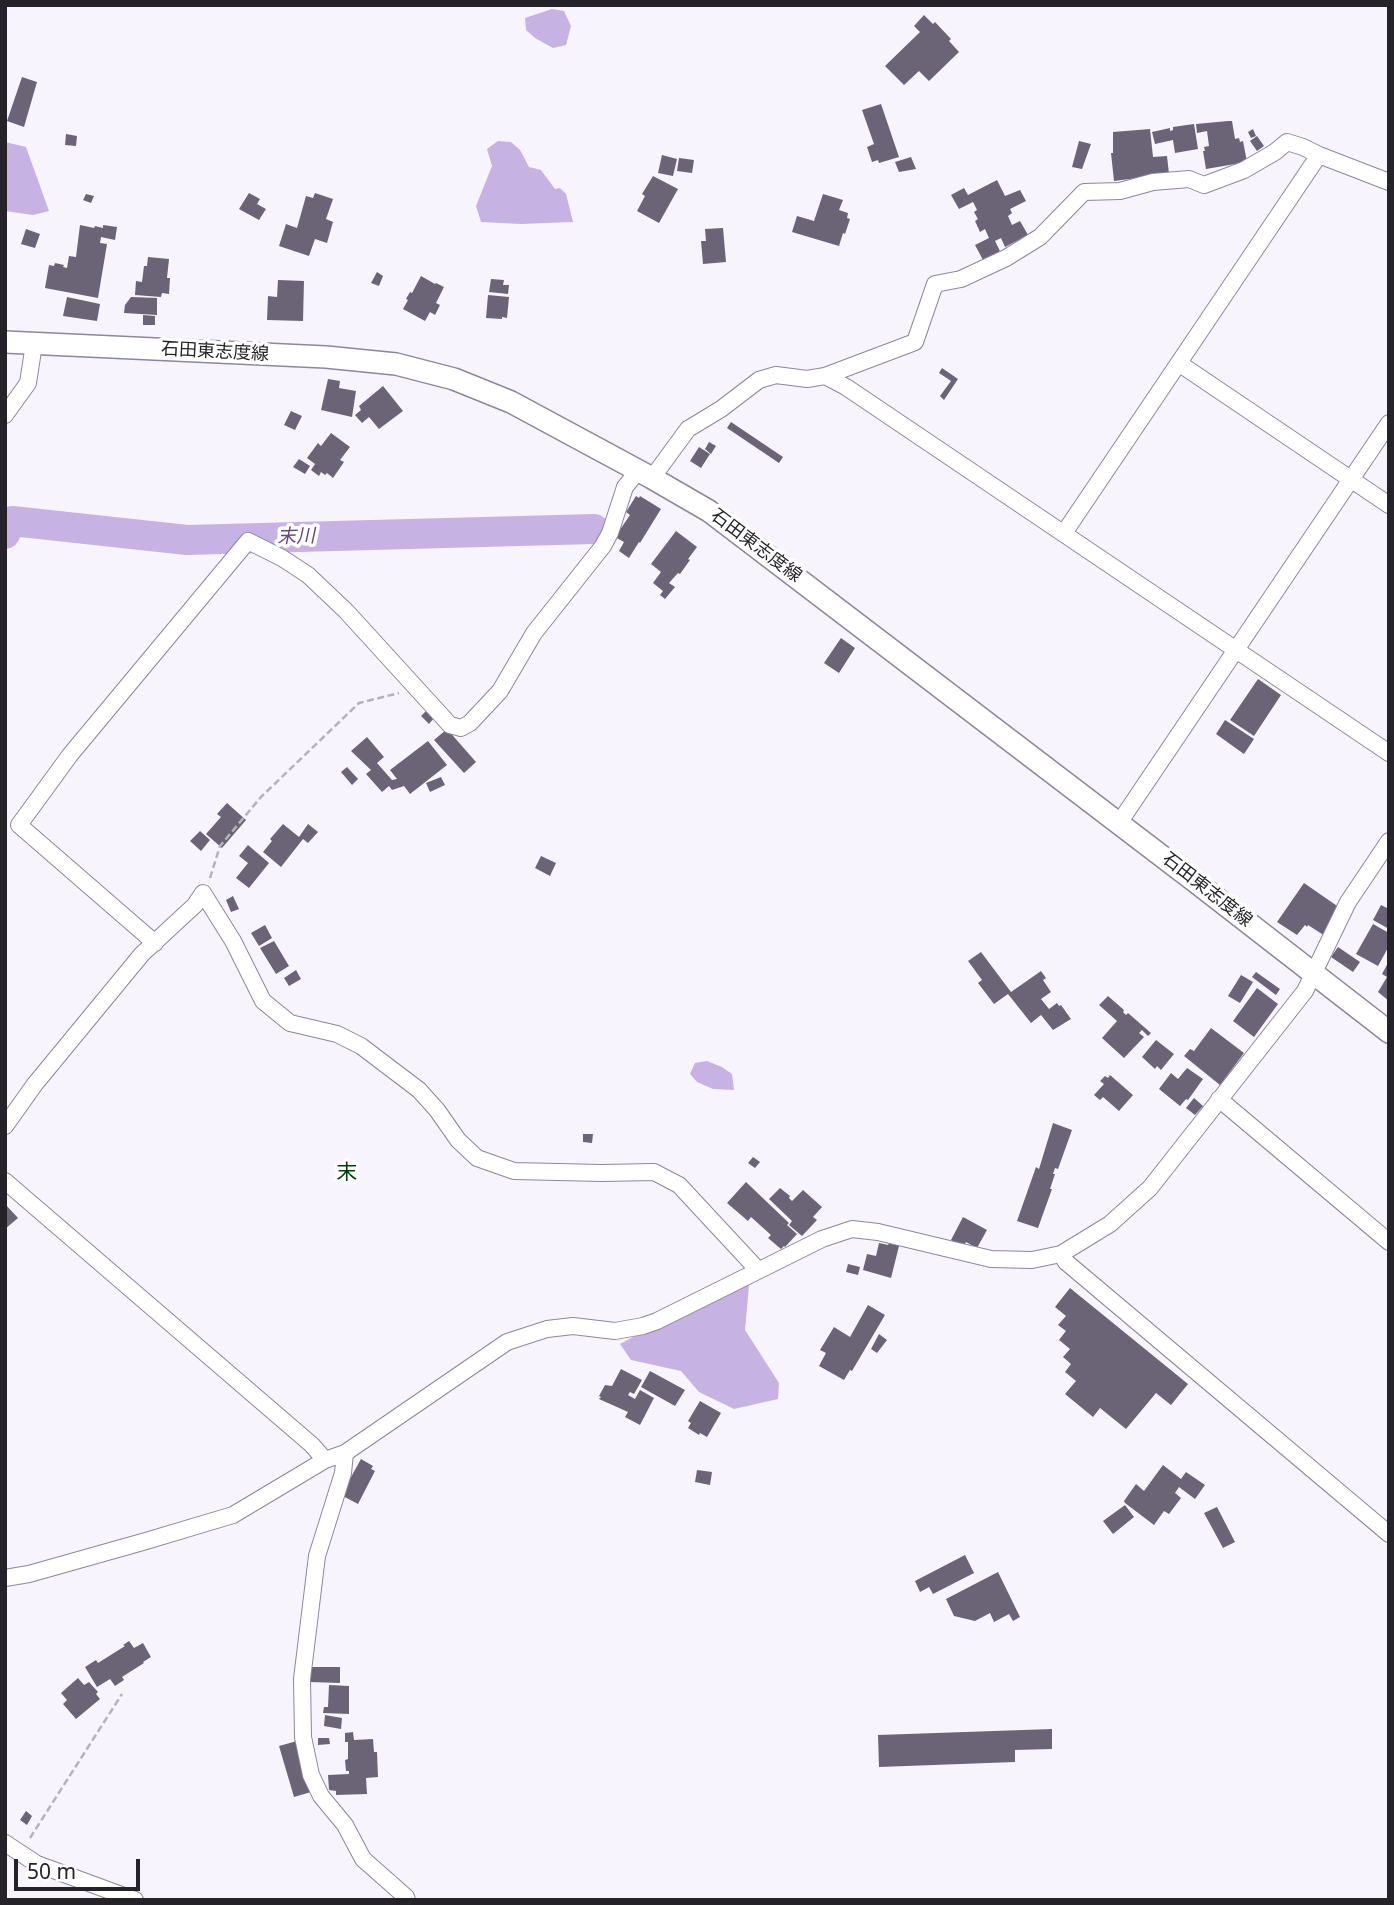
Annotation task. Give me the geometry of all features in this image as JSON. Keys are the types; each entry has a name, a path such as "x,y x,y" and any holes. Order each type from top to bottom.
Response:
{"main road":[{"name":"石田東志度線","path":"5,342 326,357 396,364 454,379 511,402 709,511 1389,1032"}],"street":[{"path":"155,943 19,825 70,755 248,541 282,558 308,576 346,611 450,725 461,728 470,723 500,691 534,633 604,546 625,488 645,474 688,429 721,409 759,380 776,375 807,379 825,376 915,342 935,284 961,279 1006,258 1040,237 1084,192 1120,191 1153,182 1189,179 1204,185 1244,170 1287,142 1389,182"},
{"path":"1064,533 1319,155"},
{"path":"5,415 28,383 34,344"},
{"path":"1180,364 1389,505"},
{"path":"825,376 846,387 1389,753"},
{"path":"1119,823 1389,423"},
{"path":"5,1578 29,1574 233,1515 325,1460 345,1453 507,1342 547,1329 573,1326 615,1331 643,1326 822,1239 852,1229 878,1232 991,1259 1032,1260 1061,1254 1110,1224 1150,1188 1305,990 1348,902 1389,841"},
{"path":"5,1126 35,1084 142,954 195,905 203,893 233,941 263,1001 290,1024 337,1034 361,1046 419,1090 438,1110 458,1140 477,1158 514,1171 654,1172 679,1185 758,1270"},
{"path":"1219,1099 1389,1242"},
{"path":"5,1181 312,1445 325,1460"},
{"path":"1061,1254 1066,1262 1389,1534"},
{"path":"345,1453 343,1473 317,1556 302,1679 303,1737 311,1775 321,1796 345,1825 363,1858 406,1896 407,1900"},
{"path":"5,1569 29,1574"},
{"path":"5,1843 37,1864 135,1900"}],"path":[{"path":"203,893 207,889 220,846 261,797 359,704 415,689"},
{"path":"20,1853 122,1694"}],"shaded area":[{"path":"552,9 564,11 571,26 566,45 553,48 526,30 525,18"},
{"path":"498,141 511,142 520,150 529,167 541,170 555,189 560,188 566,194 573,222 481,222 476,206 492,166 487,149"},
{"path":"5,142 26,147 49,211 33,215 5,211"},
{"path":"707,1061 732,1074 734,1090 713,1089 697,1082 690,1074 695,1063"},
{"path":"750,1274 745,1330 779,1383 778,1399 734,1409 699,1392 681,1371 631,1360 620,1344"}],"building":[{"path":"924,15 933,24 935,22 959,52 929,81 919,71 904,85 885,66 920,32 914,26"},
{"path":"22,77 37,82 24,127 7,121"},
{"path":"881,104 899,157 879,163 878,160 872,162 867,147 874,144 862,110"},
{"path":"1232,121 1235,139 1243,141 1247,162 1206,169 1203,151 1204,147 1209,146 1207,131 1197,133 1196,124"},
{"path":"1194,124 1198,149 1175,153 1173,140 1155,144 1152,132 1170,128 1170,131 1173,127"},
{"path":"1150,129 1153,157 1167,156 1169,174 1114,181 1111,153 1113,132"},
{"path":"1253,129 1256,136 1251,138 1248,132"},
{"path":"66,134 77,136 76,146 65,145"},
{"path":"1257,136 1264,146 1257,151 1250,141"},
{"path":"1079,141 1091,144 1082,169 1072,167"},
{"path":"662,155 677,159 673,176 658,173"},
{"path":"911,157 916,169 899,172 895,162"},
{"path":"679,158 694,160 692,173 677,171"},
{"path":"653,176 678,189 659,223 637,211 645,196 642,194"},
{"path":"997,180 1005,196 1020,190 1026,201 1010,209 1012,213 1008,216 1012,225 1020,221 1028,235 1005,247 1001,238 995,241 1000,251 983,260 975,245 989,238 985,229 980,232 975,221 978,219 974,212 977,210 973,202 959,209 951,195 964,188 968,195"},
{"path":"249,193 260,199 257,204 266,209 259,220 239,209"},
{"path":"315,193 333,199 326,219 333,222 327,243 315,239 309,256 279,246 286,224 297,228 306,196 313,198"},
{"path":"86,194 94,196 91,203 83,200"},
{"path":"823,194 843,200 839,210 848,213 847,218 850,219 839,246 792,232 797,216 814,221"},
{"path":"80,225 94,228 103,228 103,225 117,227 115,240 101,237 100,243 107,244 98,298 45,288 49,265 54,266 55,263 67,268 69,256 76,257"},
{"path":"723,228 726,262 703,264 701,241 706,241 705,229"},
{"path":"26,229 40,234 35,248 21,244"},
{"path":"148,257 169,259 169,294 162,293 161,297 135,295 136,281 142,282"},
{"path":"377,272 383,276 379,286 371,283"},
{"path":"421,276 444,287 436,303 440,305 435,315 430,312 425,321 403,309 408,300 406,299"},
{"path":"491,279 504,280 503,285 509,285 508,294 489,292"},
{"path":"278,280 304,281 303,321 267,320 268,296 277,297"},
{"path":"488,295 509,297 507,318 486,318"},
{"path":"67,297 100,304 97,321 63,316"},
{"path":"131,297 157,298 157,315 124,313 125,305"},
{"path":"143,315 155,316 155,325 143,325"},
{"path":"942,368 958,379 944,400 940,396 951,381 939,373"},
{"path":"328,379 340,381 339,388 356,391 352,417 321,410"},
{"path":"383,386 403,411 379,429 369,417 362,423 355,415 361,410 359,406"},
{"path":"291,411 302,416 295,430 284,425"},
{"path":"731,422 783,457 779,463 727,428"},
{"path":"331,433 350,447 340,460 344,462 333,478 321,472 319,476 311,470 315,464 307,458 318,443 321,446"},
{"path":"709,442 716,446 711,454 705,449"},
{"path":"699,447 710,454 701,468 690,461"},
{"path":"299,459 310,466 305,474 293,467"},
{"path":"636,496 661,509 629,558 619,551 624,542 615,537 630,515 626,512"},
{"path":"676,531 697,547 680,574 669,583 675,587 665,599 660,595 663,591 653,583 661,572 651,564"},
{"path":"841,638 855,648 839,673 824,663"},
{"path":"1258,679 1281,695 1254,736 1230,720"},
{"path":"427,710 434,718 429,724 421,716"},
{"path":"1225,720 1254,739 1244,754 1216,734"},
{"path":"447,729 476,762 464,773 434,740"},
{"path":"367,737 384,757 377,763 392,780 397,779 390,770 428,741 447,765 410,794 404,786 392,790 389,786 382,792 366,774 371,770 351,751"},
{"path":"347,767 358,779 352,785 341,772"},
{"path":"441,777 445,785 430,792 426,783"},
{"path":"227,803 246,820 222,848 206,834 221,817 217,814"},
{"path":"283,824 299,837 308,824 318,832 308,843 303,839 281,867 263,852"},
{"path":"200,831 210,840 201,851 190,841"},
{"path":"248,845 269,863 249,888 236,878 248,863 239,856"},
{"path":"541,856 556,863 550,876 535,868"},
{"path":"1304,883 1340,908 1325,936 1308,925 1297,935 1277,922"},
{"path":"233,896 239,909 231,912 226,900"},
{"path":"1381,905 1389,909 1389,929 1373,920"},
{"path":"1373,924 1389,933 1389,946 1378,966 1356,954"},
{"path":"265,925 272,938 259,946 251,933"},
{"path":"274,941 289,966 276,974 260,948"},
{"path":"1338,947 1360,962 1353,972 1331,957"},
{"path":"981,952 1011,992 1041,971 1051,992 1041,999 1049,1009 1057,1003 1061,1005 1071,1019 1053,1030 1041,1015 1031,1023 1008,994 994,1004 978,983 982,980 968,961"},
{"path":"1389,961 1389,1001 1378,992 1387,977 1382,974"},
{"path":"296,970 301,979 289,986 284,978"},
{"path":"1256,972 1280,989 1276,995 1252,977"},
{"path":"1241,975 1253,982 1240,1003 1228,996"},
{"path":"1257,988 1278,1004 1254,1037 1233,1021"},
{"path":"1108,996 1126,1015 1128,1013 1151,1033 1148,1036 1142,1030 1139,1033 1144,1037 1124,1058 1102,1038 1117,1021 1099,1005"},
{"path":"1211,1028 1244,1053 1220,1085 1184,1056 1190,1049 1194,1051"},
{"path":"1156,1040 1174,1054 1161,1070 1157,1066 1155,1069 1142,1057"},
{"path":"1187,1068 1203,1079 1188,1100 1180,1106 1159,1089 1171,1073 1178,1079"},
{"path":"1110,1075 1133,1095 1119,1111 1103,1097 1100,1100 1094,1095 1104,1084 1100,1081"},
{"path":"1194,1098 1203,1106 1195,1115 1186,1108"},
{"path":"1053,1123 1072,1130 1058,1169 1055,1168 1052,1189 1038,1228 1017,1221 1036,1167 1039,1169"},
{"path":"583,1134 593,1134 592,1143 583,1142"},
{"path":"753,1157 760,1162 755,1168 748,1163"},
{"path":"746,1182 797,1234 785,1247 781,1249 768,1238 771,1235 751,1217 748,1221 727,1203"},
{"path":"780,1188 792,1201 803,1190 822,1207 813,1217 817,1220 802,1236 789,1225 792,1221 769,1199"},
{"path":"5,1204 18,1218 5,1229"},
{"path":"963,1217 987,1230 977,1248 966,1242 963,1247 951,1240"},
{"path":"879,1243 899,1246 891,1278 863,1270 867,1254 876,1256"},
{"path":"848,1264 860,1267 858,1275 846,1272"},
{"path":"1070,1288 1188,1384 1171,1405 1156,1393 1126,1429 1100,1408 1093,1417 1065,1394 1076,1381 1065,1372 1071,1364 1063,1357 1070,1349 1059,1340 1066,1331 1058,1325 1066,1316 1055,1307"},
{"path":"868,1305 885,1315 844,1380 819,1366 826,1353 820,1350 834,1327 850,1337"},
{"path":"879,1334 887,1340 877,1353 871,1349"},
{"path":"621,1369 642,1380 634,1394 630,1392 628,1395 635,1399 640,1390 654,1398 640,1425 625,1417 628,1412 599,1399 605,1385 612,1386"},
{"path":"650,1371 685,1390 675,1406 641,1387"},
{"path":"700,1401 721,1413 707,1437 688,1428 691,1423 688,1421"},
{"path":"361,1459 373,1466 371,1469 375,1471 358,1504 341,1495"},
{"path":"1163,1465 1181,1479 1186,1472 1205,1485 1195,1499 1179,1487 1175,1493 1181,1498 1169,1514 1164,1511 1154,1525 1124,1501 1136,1484 1144,1491"},
{"path":"697,1470 712,1472 710,1485 695,1482"},
{"path":"1125,1505 1134,1517 1113,1534 1103,1521"},
{"path":"1217,1507 1235,1542 1223,1548 1204,1513"},
{"path":"965,1555 974,1573 933,1594 929,1587 920,1592 915,1581"},
{"path":"998,1572 1020,1617 1013,1621 1009,1614 994,1622 990,1613 975,1621 954,1616 946,1599"},
{"path":"129,1641 134,1648 143,1643 151,1657 122,1677 124,1680 115,1686 110,1679 97,1687 85,1667 96,1660 98,1663"},
{"path":"310,1667 340,1667 340,1683 310,1682"},
{"path":"78,1678 84,1685 89,1682 98,1692 96,1694 100,1699 76,1719 63,1704 67,1700 61,1693"},
{"path":"329,1685 349,1686 349,1714 323,1713 324,1707 328,1707"},
{"path":"325,1715 342,1718 341,1729 324,1726"},
{"path":"1052,1729 1052,1749 1015,1750 1015,1762 879,1767 878,1735"},
{"path":"353,1732 354,1740 373,1739 374,1752 377,1752 378,1777 366,1778 367,1794 336,1795 336,1791 329,1790 328,1775 349,1774 349,1771 346,1771 348,1742 345,1742 345,1733"},
{"path":"318,1738 329,1738 330,1744 318,1745"},
{"path":"297,1741 311,1792 294,1797 279,1746"},
{"path":"26,1811 32,1816 27,1825 20,1820"}],"waterway":[{"name":"末川","path":"5,534 12,521 187,540 594,529"}],"district":[{"name":"末","path":"347,1173"}]}
